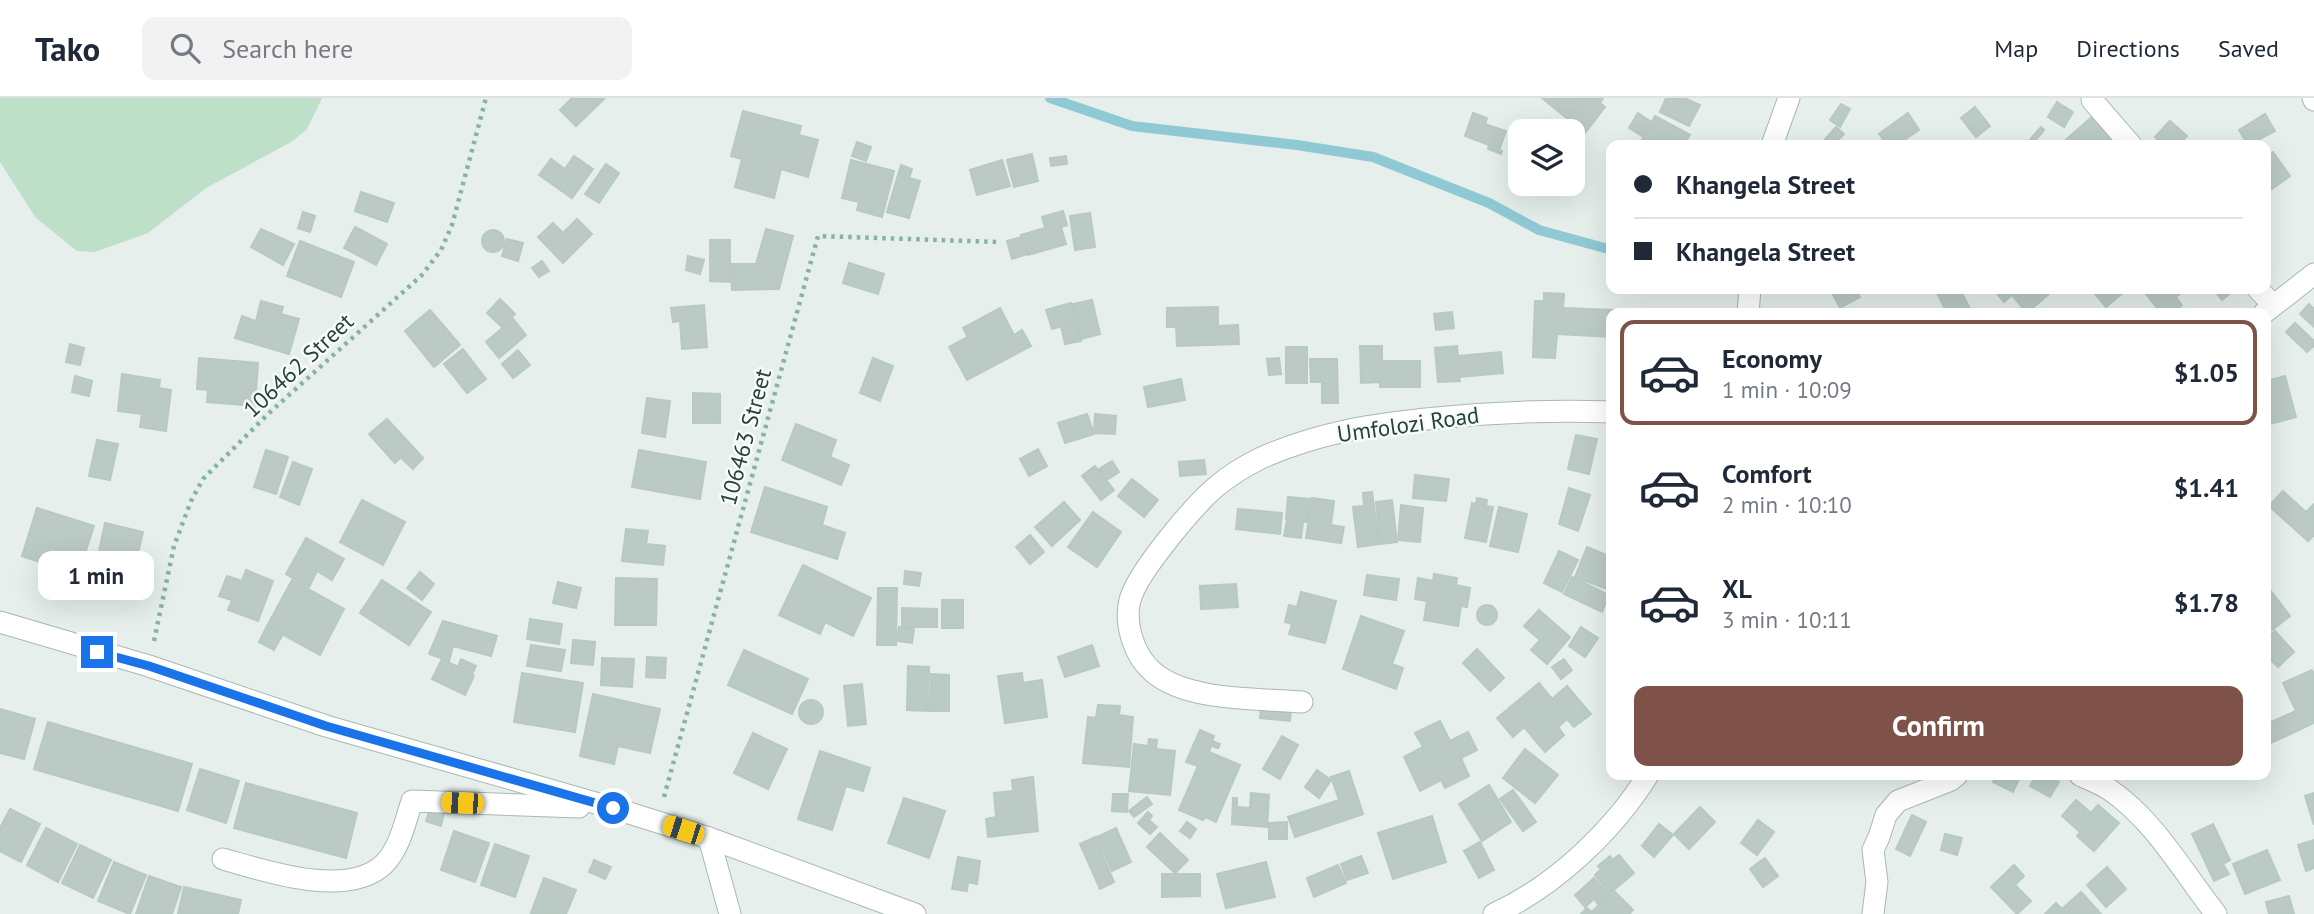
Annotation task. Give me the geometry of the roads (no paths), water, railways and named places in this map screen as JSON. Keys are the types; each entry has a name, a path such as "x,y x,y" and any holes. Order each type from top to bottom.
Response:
{"street":[{"path":"1774,140 1789,98"},
{"path":"2092,100 2127,140"},
{"path":"2270,308 2314,274"},
{"name":"Umfolozi Road","path":"1302,702 1215,695 1174,685 1148,667 1132,638 1128,617 1129,601 1136,584 1181,524 1217,486 1258,459 1304,441 1343,430 1375,424 1496,412 1606,412"},
{"path":"0,622 149,666 326,726 709,838 915,914"},
{"path":"1493,914 1507,908 1558,873 1598,839 1631,803 1645,780"},
{"path":"1873,914 1877,882 1873,850 1886,814 1898,801 1951,780"},
{"path":"2090,780 2109,790 2155,833 2216,914"},
{"path":"223,859 265,871 337,882 361,876 383,866 396,848 412,801 613,808"},
{"path":"709,838 730,914"}],"waterway":[{"path":"1050,98 1132,126 1297,145 1373,157 1489,203 1539,230 1606,248"}]}
